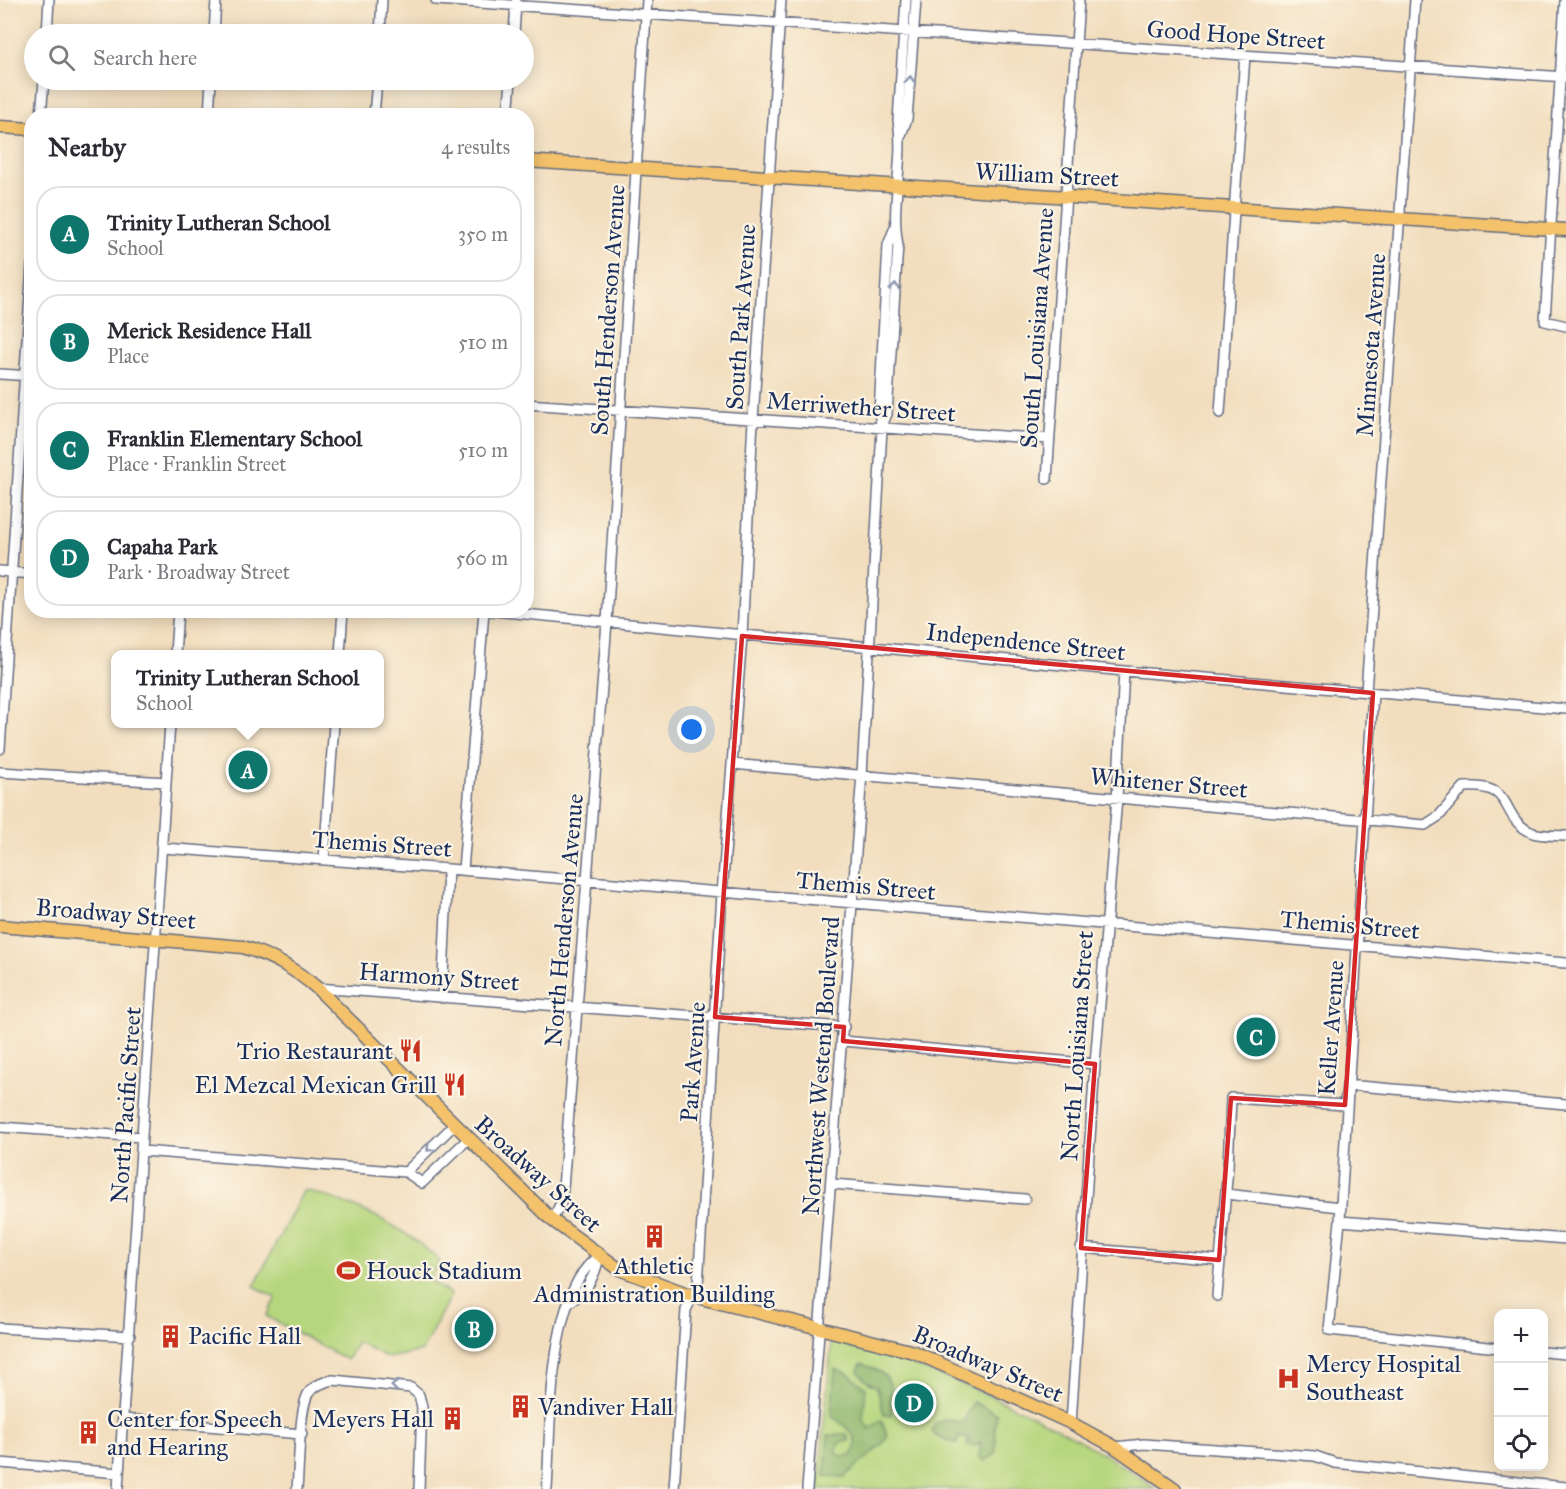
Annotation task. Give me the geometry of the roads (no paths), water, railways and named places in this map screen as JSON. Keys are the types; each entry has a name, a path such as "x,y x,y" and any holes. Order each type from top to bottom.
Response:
{"main road":[{"path":"0,127 24,128"},
{"name":"William Street","path":"534,162 1566,231"},
{"name":"Broadway Street","path":"0,926 157,938 243,947 262,953 298,972 317,988 552,1220 598,1256 640,1278 693,1296 914,1352 1071,1423 1115,1447 1175,1489"}],"street":[{"path":"48,24 49,0"},
{"path":"215,24 216,0"},
{"path":"381,24 382,0"},
{"name":"Good Hope Street","path":"436,0 516,3 646,15 1564,76"},
{"name":"South Henderson Avenue","path":"607,622 647,0"},
{"name":"South Park Avenue","path":"742,636 753,420 771,178 781,0"},
{"path":"901,137 898,120 906,0"},
{"path":"901,137 907,119 916,0"},
{"name":"South Louisiana Avenue","path":"1047,479 1079,0"},
{"name":"Minnesota Avenue","path":"1370,692 1415,0"},
{"path":"1565,0 1564,76 1545,321 1566,326"},
{"path":"515,24 516,3"},
{"path":"1220,413 1245,55"},
{"path":"42,108 43,90"},
{"path":"210,108 211,90"},
{"path":"375,108 376,90"},
{"path":"508,108 509,90"},
{"name":"Northwest Westend Boulevard","path":"807,1489 822,1327 862,774 882,429 887,414 896,278 898,245 895,227 901,137"},
{"path":"0,374 24,376"},
{"name":"Merriwether Street","path":"534,405 1049,439"},
{"path":"0,749 24,428"},
{"path":"0,572 24,573"},
{"name":"Independence Street","path":"534,616 1124,671 1566,709"},
{"path":"175,650 177,618"},
{"path":"339,650 342,618"},
{"path":"463,870 482,618"},
{"name":"North Henderson Avenue","path":"552,1220 562,1201 607,622"},
{"name":"Park Avenue","path":"674,1489 686,1310 698,1285 722,894 742,636"},
{"name":"North Louisiana Street","path":"1071,1423 1095,1064 1117,798 1124,671"},
{"name":"Keller Avenue","path":"1370,692 1366,819 1356,945 1340,1221 1329,1330 1494,1348"},
{"name":"North Pacific Street","path":"118,1489 170,728"},
{"path":"324,859 334,728"},
{"name":"Whitener Street","path":"732,764 1425,825 1438,816 1464,787 1482,786 1498,791 1519,822 1533,833 1566,836"},
{"path":"0,772 166,782"},
{"name":"Themis Street","path":"163,848 587,880 722,894 1566,963"},
{"path":"442,998 448,869"},
{"name":"Harmony Street","path":"317,988 844,1027"},
{"path":"843,1041 1095,1064"},
{"path":"1217,1296 1231,1098 1345,1105 1347,1085 1566,1104"},
{"path":"406,1172 454,1125"},
{"path":"0,1127 142,1137"},
{"path":"142,1151 406,1172 422,1183 468,1138"},
{"path":"832,1184 1025,1199"},
{"path":"1226,1194 1340,1207"},
{"path":"1340,1221 1566,1239"},
{"path":"1082,1248 1219,1260"},
{"path":"547,1489 558,1335 571,1301 580,1296 597,1270 598,1256"},
{"path":"0,1328 130,1336"},
{"path":"1548,1352 1566,1354"},
{"path":"297,1489 303,1414 308,1394 321,1382 333,1380 411,1388 419,1395 422,1407 419,1489"},
{"path":"123,1419 302,1434"},
{"path":"1115,1447 1144,1444 1315,1456 1335,1464 1566,1487"},
{"path":"0,1463 118,1473"}],"place":[{"name":"Trinity Lutheran School","path":"248,770"},
{"name":"Franklin Elementary School","path":"1256,1037"},
{"name":"Trio Restaurant","path":"411,1051"},
{"name":"El Mezcal Mexican Grill","path":"455,1085"},
{"name":"Athletic Administration Building","path":"654,1236"},
{"name":"Houck Stadium","path":"348,1271"},
{"name":"Merick Residence Hall","path":"474,1329"},
{"name":"Pacific Hall","path":"170,1336"},
{"name":"Mercy Hospital Southeast","path":"1288,1378"},
{"name":"Capaha Park","path":"914,1403"},
{"name":"Vandiver Hall","path":"520,1407"},
{"name":"Meyers Hall","path":"452,1419"},
{"name":"Center for Speech and Hearing","path":"89,1433"}]}
